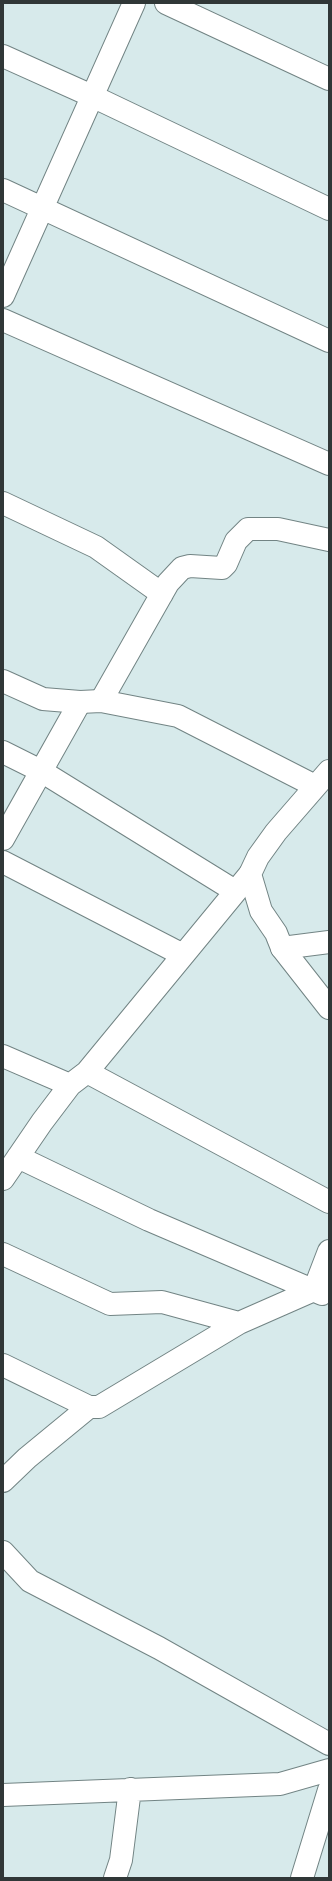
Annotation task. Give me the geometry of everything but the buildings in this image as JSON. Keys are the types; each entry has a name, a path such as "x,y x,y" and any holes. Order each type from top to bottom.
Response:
{"street":[{"path":"3,296 134,3"},
{"path":"166,3 329,79"},
{"path":"3,56 92,96 329,209"},
{"path":"3,190 329,341"},
{"path":"3,320 329,464"},
{"path":"3,503 96,547 162,594"},
{"path":"3,839 41,771 90,702 176,573 182,568 190,566 222,568 226,564 236,541 248,529 278,529 329,540"},
{"path":"3,681 43,699 90,702 178,716 322,778 276,832 258,857 250,874 87,1072 70,1085 9,1166 150,1220 324,1291"},
{"path":"3,752 41,771 235,891"},
{"path":"3,862 184,955"},
{"path":"250,874 261,911 276,933 282,948 329,1008"},
{"path":"282,948 329,942"},
{"path":"3,1056 70,1085"},
{"path":"87,1072 329,1202"},
{"path":"324,1291 329,1251"},
{"path":"3,1254 110,1304 162,1302 239,1323"},
{"path":"3,1365 89,1407 99,1407 239,1323 324,1291"},
{"path":"3,1481 27,1458 89,1407"},
{"path":"3,1552 30,1581 159,1648 329,1744"},
{"path":"3,1795 280,1784 329,1770"},
{"path":"115,1878 121,1860 130,1789"},
{"path":"302,1878 329,1790"}]}
